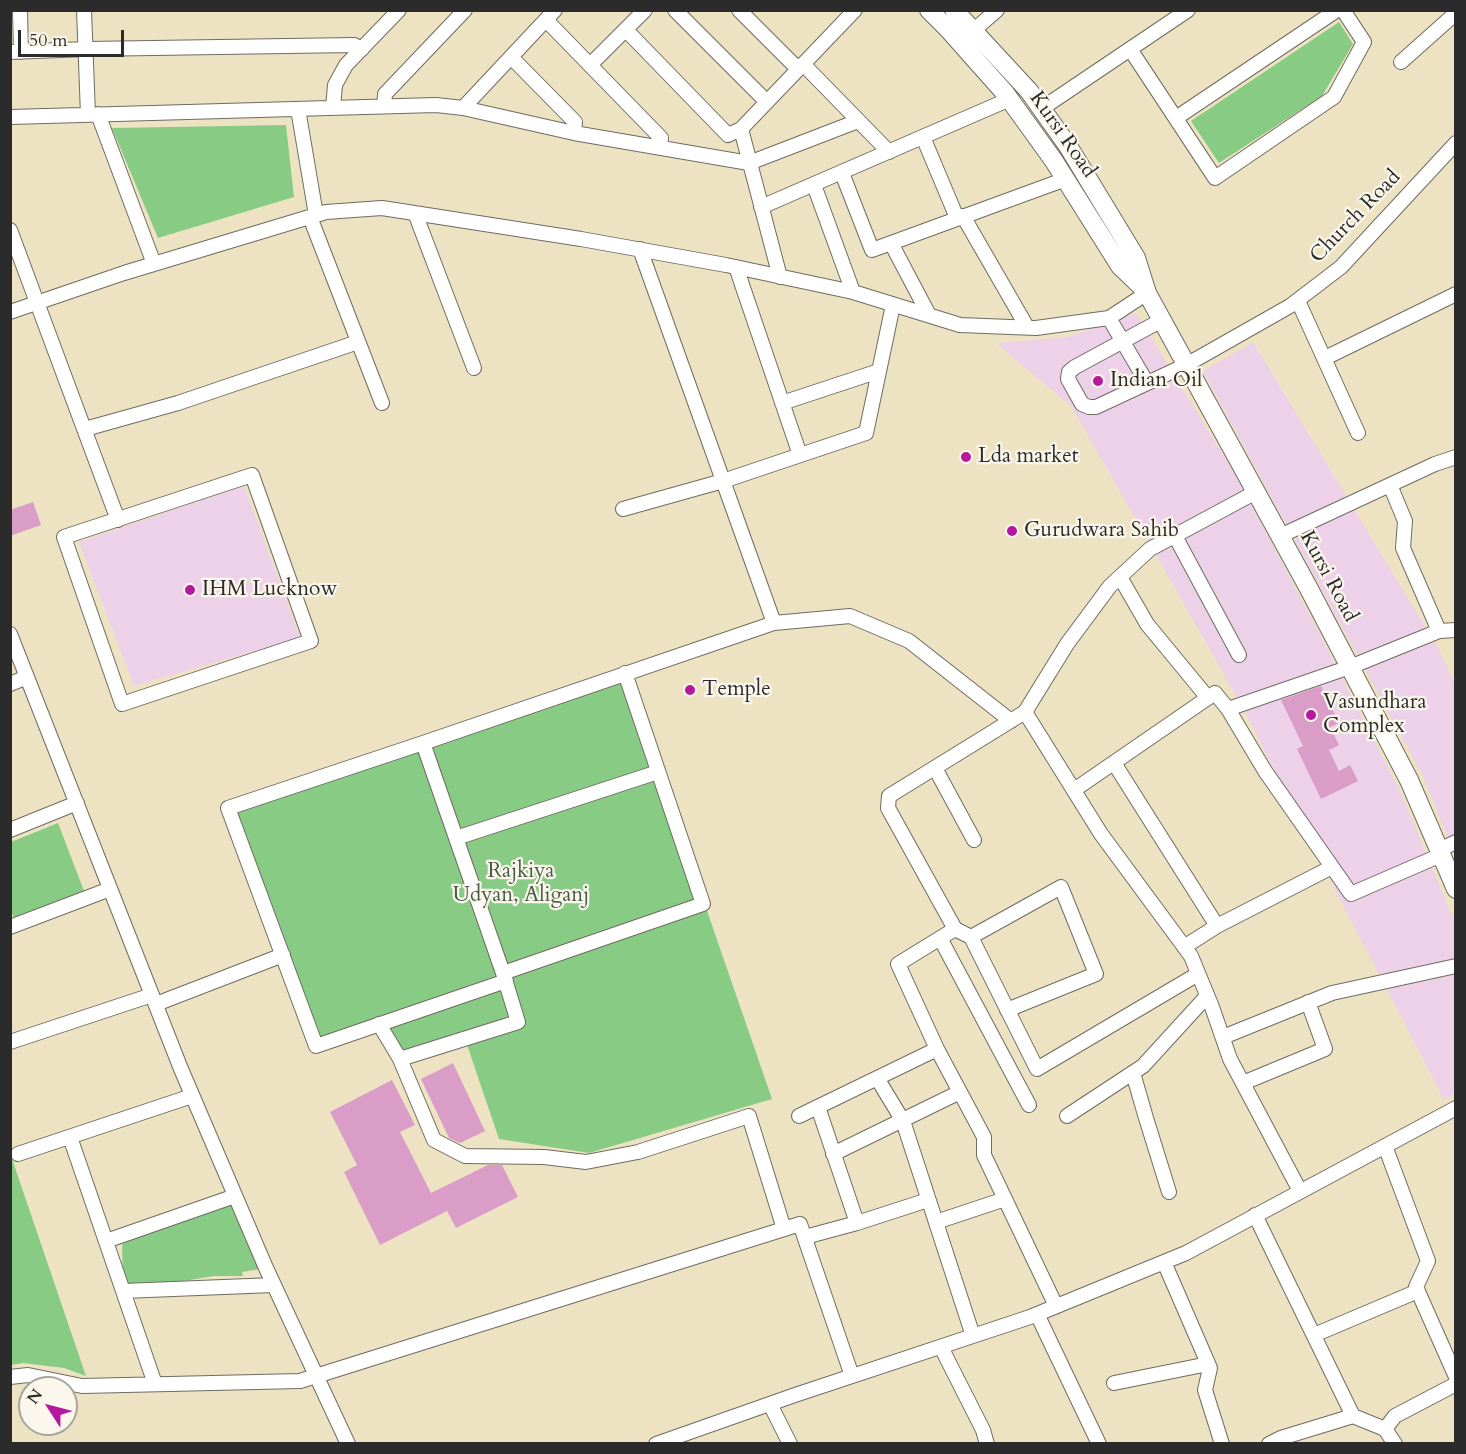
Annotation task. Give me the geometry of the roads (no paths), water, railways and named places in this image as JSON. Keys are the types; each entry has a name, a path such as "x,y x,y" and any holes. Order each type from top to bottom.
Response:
{"main road":[{"name":"Kursi Road","path":"929,10 1010,99 1066,179 1120,266 1147,293"},
{"name":"Kursi Road","path":"954,10 1029,91 1068,146 1136,258 1147,293 1280,536 1409,780 1455,889"}],"street":[{"path":"20,10 16,52 354,45 362,49"},
{"path":"84,10 93,115 154,264"},
{"path":"333,108 335,86 346,65 399,10"},
{"path":"384,106 385,94 465,10"},
{"path":"590,65 645,10"},
{"path":"675,10 767,102"},
{"path":"739,10 889,152"},
{"path":"626,30 728,135 741,129 855,10"},
{"path":"974,30 997,10"},
{"path":"1041,109 1188,10"},
{"path":"1176,118 1336,10"},
{"path":"1130,49 1215,177 1334,97 1364,42 1343,10"},
{"path":"463,108 551,15 590,65 661,138 660,148"},
{"path":"1401,62 1446,15"},
{"path":"511,57 575,122 574,133"},
{"path":"762,207 1010,99"},
{"path":"10,117 436,105 463,108 574,133 749,163 858,121"},
{"path":"298,109 313,216 382,403"},
{"path":"741,129 780,277"},
{"path":"923,137 960,217 1027,327"},
{"name":"Church Road","path":"1122,341 1069,372 1068,379 1082,404 1096,407 1186,365 1298,301 1341,267 1455,143"},
{"path":"842,173 872,250 1066,179"},
{"path":"814,185 853,292"},
{"path":"10,312 124,273 326,212 382,208 581,239 736,267 853,292 960,324 1036,328 1109,318 1147,293"},
{"path":"415,213 474,368"},
{"path":"10,230 118,520"},
{"path":"891,243 929,315"},
{"path":"640,249 774,623"},
{"path":"736,267 800,455"},
{"path":"1325,358 1455,294"},
{"path":"1298,301 1358,433"},
{"path":"623,509 723,481 866,433 893,304"},
{"path":"1109,318 1147,383"},
{"path":"1122,341 1162,320"},
{"path":"84,429 178,403 358,342"},
{"path":"782,403 879,371"},
{"path":"1280,536 1435,464 1455,457"},
{"path":"252,475 311,641 122,704 64,537 118,520 252,475"},
{"path":"1390,485 1405,521 1403,548 1439,631"},
{"path":"1198,974 1037,1069 971,937 955,929 888,808 889,796 1025,711 1067,644 1110,586 1149,549 1256,492"},
{"path":"1174,536 1239,655"},
{"path":"1120,577 1147,624 1208,698"},
{"path":"625,674 703,904 316,1046 228,808 774,623 850,616 909,641 1011,721"},
{"path":"1228,709 1350,667 1439,631 1455,630"},
{"path":"10,634 192,1095 274,1285 348,1443"},
{"path":"10,684 27,677"},
{"path":"1074,790 1215,693 1228,709 1264,771 1351,894 1440,853 1455,842"},
{"path":"1025,711 1101,834 1191,956 1230,1059 1300,1191"},
{"path":"400,1059 518,1022 423,743"},
{"path":"1114,763 1217,926"},
{"path":"935,768 975,840"},
{"path":"456,838 658,772"},
{"path":"10,830 77,804"},
{"path":"1184,947 1217,926 1332,867"},
{"path":"971,937 1061,887 1096,974 1007,1010"},
{"path":"10,927 110,889"},
{"path":"955,929 898,964 936,1049 984,1137 984,1155 1056,1306"},
{"path":"940,939 1029,1105"},
{"path":"10,1042 154,999 283,955"},
{"path":"1222,1037 1332,993 1455,966"},
{"path":"1067,1116 1143,1066 1207,996"},
{"path":"1243,1083 1325,1048 1308,1002"},
{"path":"380,1024 400,1059 434,1140 465,1156 544,1157 586,1162 638,1152 749,1116 784,1229"},
{"path":"799,1116 936,1049"},
{"path":"1133,1073 1169,1192"},
{"path":"877,1078 903,1121 973,1336"},
{"path":"833,1154 960,1092"},
{"path":"18,1154 192,1095"},
{"path":"818,1107 857,1223"},
{"path":"656,1443 1037,1314 1164,1262 1455,1108"},
{"path":"70,1137 156,1384"},
{"path":"1385,1146 1428,1261 1416,1287 1455,1377"},
{"path":"106,1241 235,1196"},
{"path":"936,1222 1005,1199"},
{"path":"805,1237 928,1200"},
{"path":"1256,1215 1353,1416"},
{"path":"10,1377 28,1375 82,1386 300,1381 801,1224 852,1376"},
{"path":"1164,1262 1210,1368 1205,1390 1222,1443"},
{"path":"123,1291 274,1285"},
{"path":"1314,1335 1418,1291"},
{"path":"1037,1314 1099,1443"},
{"path":"941,1347 983,1430 987,1443"},
{"path":"1114,1383 1208,1364"},
{"path":"1385,1429 1395,1416 1455,1384"},
{"path":"770,1404 790,1443"},
{"path":"1269,1443 1281,1437 1353,1416 1385,1429 1395,1443"}],"place":[{"name":"Indian Oil","path":"1098,381"},
{"name":"Lda market","path":"966,457"},
{"name":"Gurudwara Sahib","path":"1012,531"},
{"name":"IHM Lucknow","path":"190,590"},
{"name":"Temple","path":"690,690"},
{"name":"Vasundhara Complex","path":"1311,715"}],"park label":[{"name":"Rajkiya Udyan, Aliganj","path":"521,884"}]}
